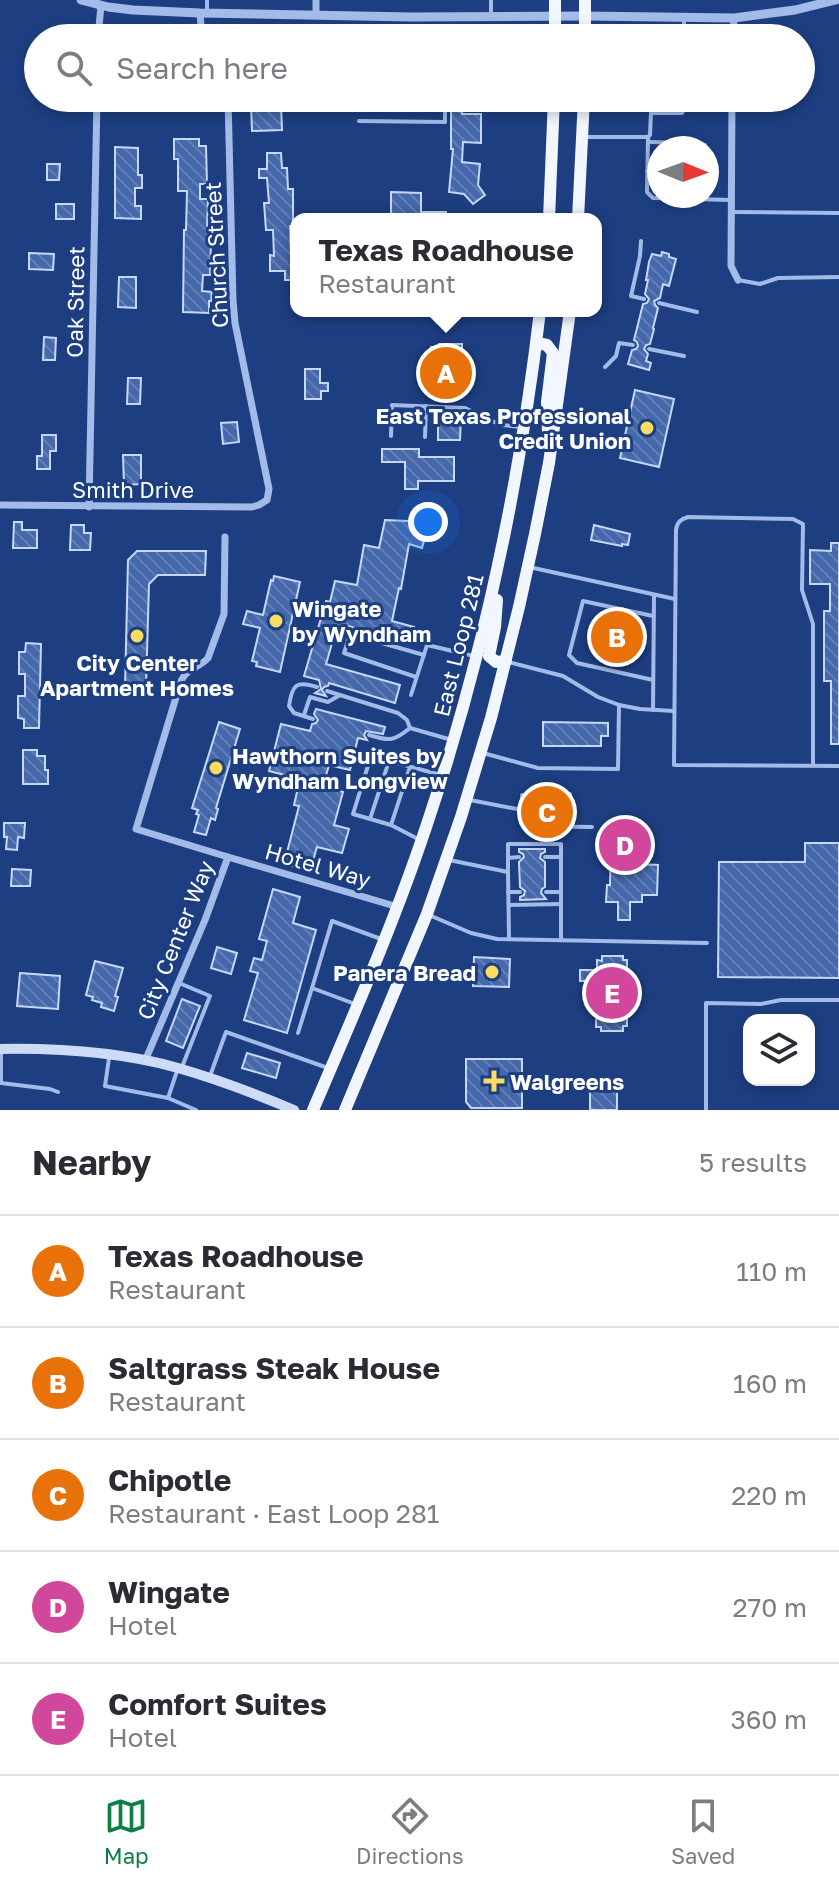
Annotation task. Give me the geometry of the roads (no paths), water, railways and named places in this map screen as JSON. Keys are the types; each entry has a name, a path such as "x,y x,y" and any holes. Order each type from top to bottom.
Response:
{"highway":[{"path":"555,0 555,24"},
{"path":"585,0 585,24"},
{"path":"549,213 553,112"},
{"path":"578,213 584,112"},
{"name":"East Loop 281","path":"313,1110 398,907 454,741 501,557 539,317"},
{"path":"345,1110 427,914 481,752 528,567 549,463 569,317"},
{"path":"537,343 547,345 553,353 547,402 549,463"},
{"path":"501,557 495,627 489,654 493,661 506,661"}],"main road":[{"path":"0,1049 61,1050 145,1061 180,1069 294,1110"}],"street":[{"path":"81,0 142,11 204,13 734,18 795,10 836,0"},
{"path":"316,0 316,15"},
{"path":"101,24 106,4"},
{"path":"201,24 204,13"},
{"path":"734,18 734,24"},
{"name":"Oak Street","path":"89,507 97,112"},
{"name":"Church Street","path":"228,112 234,311 269,489 265,502"},
{"path":"732,112 731,266 738,280"},
{"name":"Smith Drive","path":"0,505 252,507 265,502"},
{"name":"City Center Way","path":"145,1061 205,920 228,857 136,829 184,676 208,658 223,619 225,537"},
{"name":"Hotel Way","path":"228,857 398,907"}],"lane":[{"path":"204,13 207,0"},
{"path":"491,0 491,17"},
{"path":"684,17 684,24"},
{"path":"359,121 445,122 445,112"},
{"path":"650,136 651,113 683,112"},
{"path":"583,137 647,140"},
{"path":"719,200 731,200"},
{"path":"731,212 839,213"},
{"path":"641,241 631,296 644,299"},
{"path":"738,280 760,284 778,278 839,277"},
{"path":"659,303 697,312"},
{"path":"605,367 616,356 619,343 633,345"},
{"path":"649,349 684,356"},
{"path":"391,436 392,405 465,408 501,425 524,428"},
{"path":"425,437 426,406"},
{"path":"813,766 813,624 802,590 801,522 793,519 682,519 676,530 674,765 813,766 839,766"},
{"path":"528,567 675,599"},
{"path":"653,710 654,595"},
{"path":"653,616 583,601 569,655 577,663 653,680"},
{"path":"416,677 344,653 350,634 424,655"},
{"path":"411,695 427,645 477,657"},
{"path":"506,661 563,676 598,697 619,705 674,711"},
{"path":"313,719 294,713 289,706 294,688 299,684 317,687"},
{"path":"327,691 398,713 407,720 410,728"},
{"path":"304,716 310,697 328,702 340,695"},
{"path":"481,752 538,768 618,769 619,705"},
{"path":"410,728 454,741"},
{"path":"369,735 390,740 398,738 410,728"},
{"path":"422,840 391,825 353,814 371,756 443,776"},
{"path":"370,819 389,761"},
{"path":"391,825 410,767"},
{"path":"570,826 570,794 522,795 523,826 592,827"},
{"path":"466,799 522,810"},
{"path":"509,939 508,844 561,844 561,940"},
{"path":"508,858 519,857"},
{"path":"545,857 561,857"},
{"path":"446,859 508,872"},
{"path":"508,892 520,892"},
{"path":"546,892 561,892"},
{"path":"509,905 561,904"},
{"path":"427,914 484,937 707,943"},
{"path":"298,1033 332,921 383,940"},
{"path":"168,1098 210,996 178,982"},
{"path":"312,988 358,1005"},
{"path":"706,1110 706,1003 839,1000"},
{"path":"210,1079 226,1032 330,1069"},
{"path":"0,1049 1,1083 58,1092"},
{"path":"109,1055 105,1086 168,1098 196,1110"}],"place":[{"name":"Texas Roadhouse","path":"446,373"},
{"name":"East Texas Professional Credit Union","path":"647,428"},
{"name":"Wingate by Wyndham","path":"276,621"},
{"name":"City Center Apartment Homes","path":"137,636"},
{"name":"Saltgrass Steak House","path":"617,637"},
{"name":"Hawthorn Suites by Wyndham Longview","path":"216,768"},
{"name":"Chipotle","path":"547,812"},
{"name":"Wingate","path":"625,845"},
{"name":"Panera Bread","path":"492,972"},
{"name":"Comfort Suites","path":"612,993"},
{"name":"Walgreens","path":"494,1081"}]}
